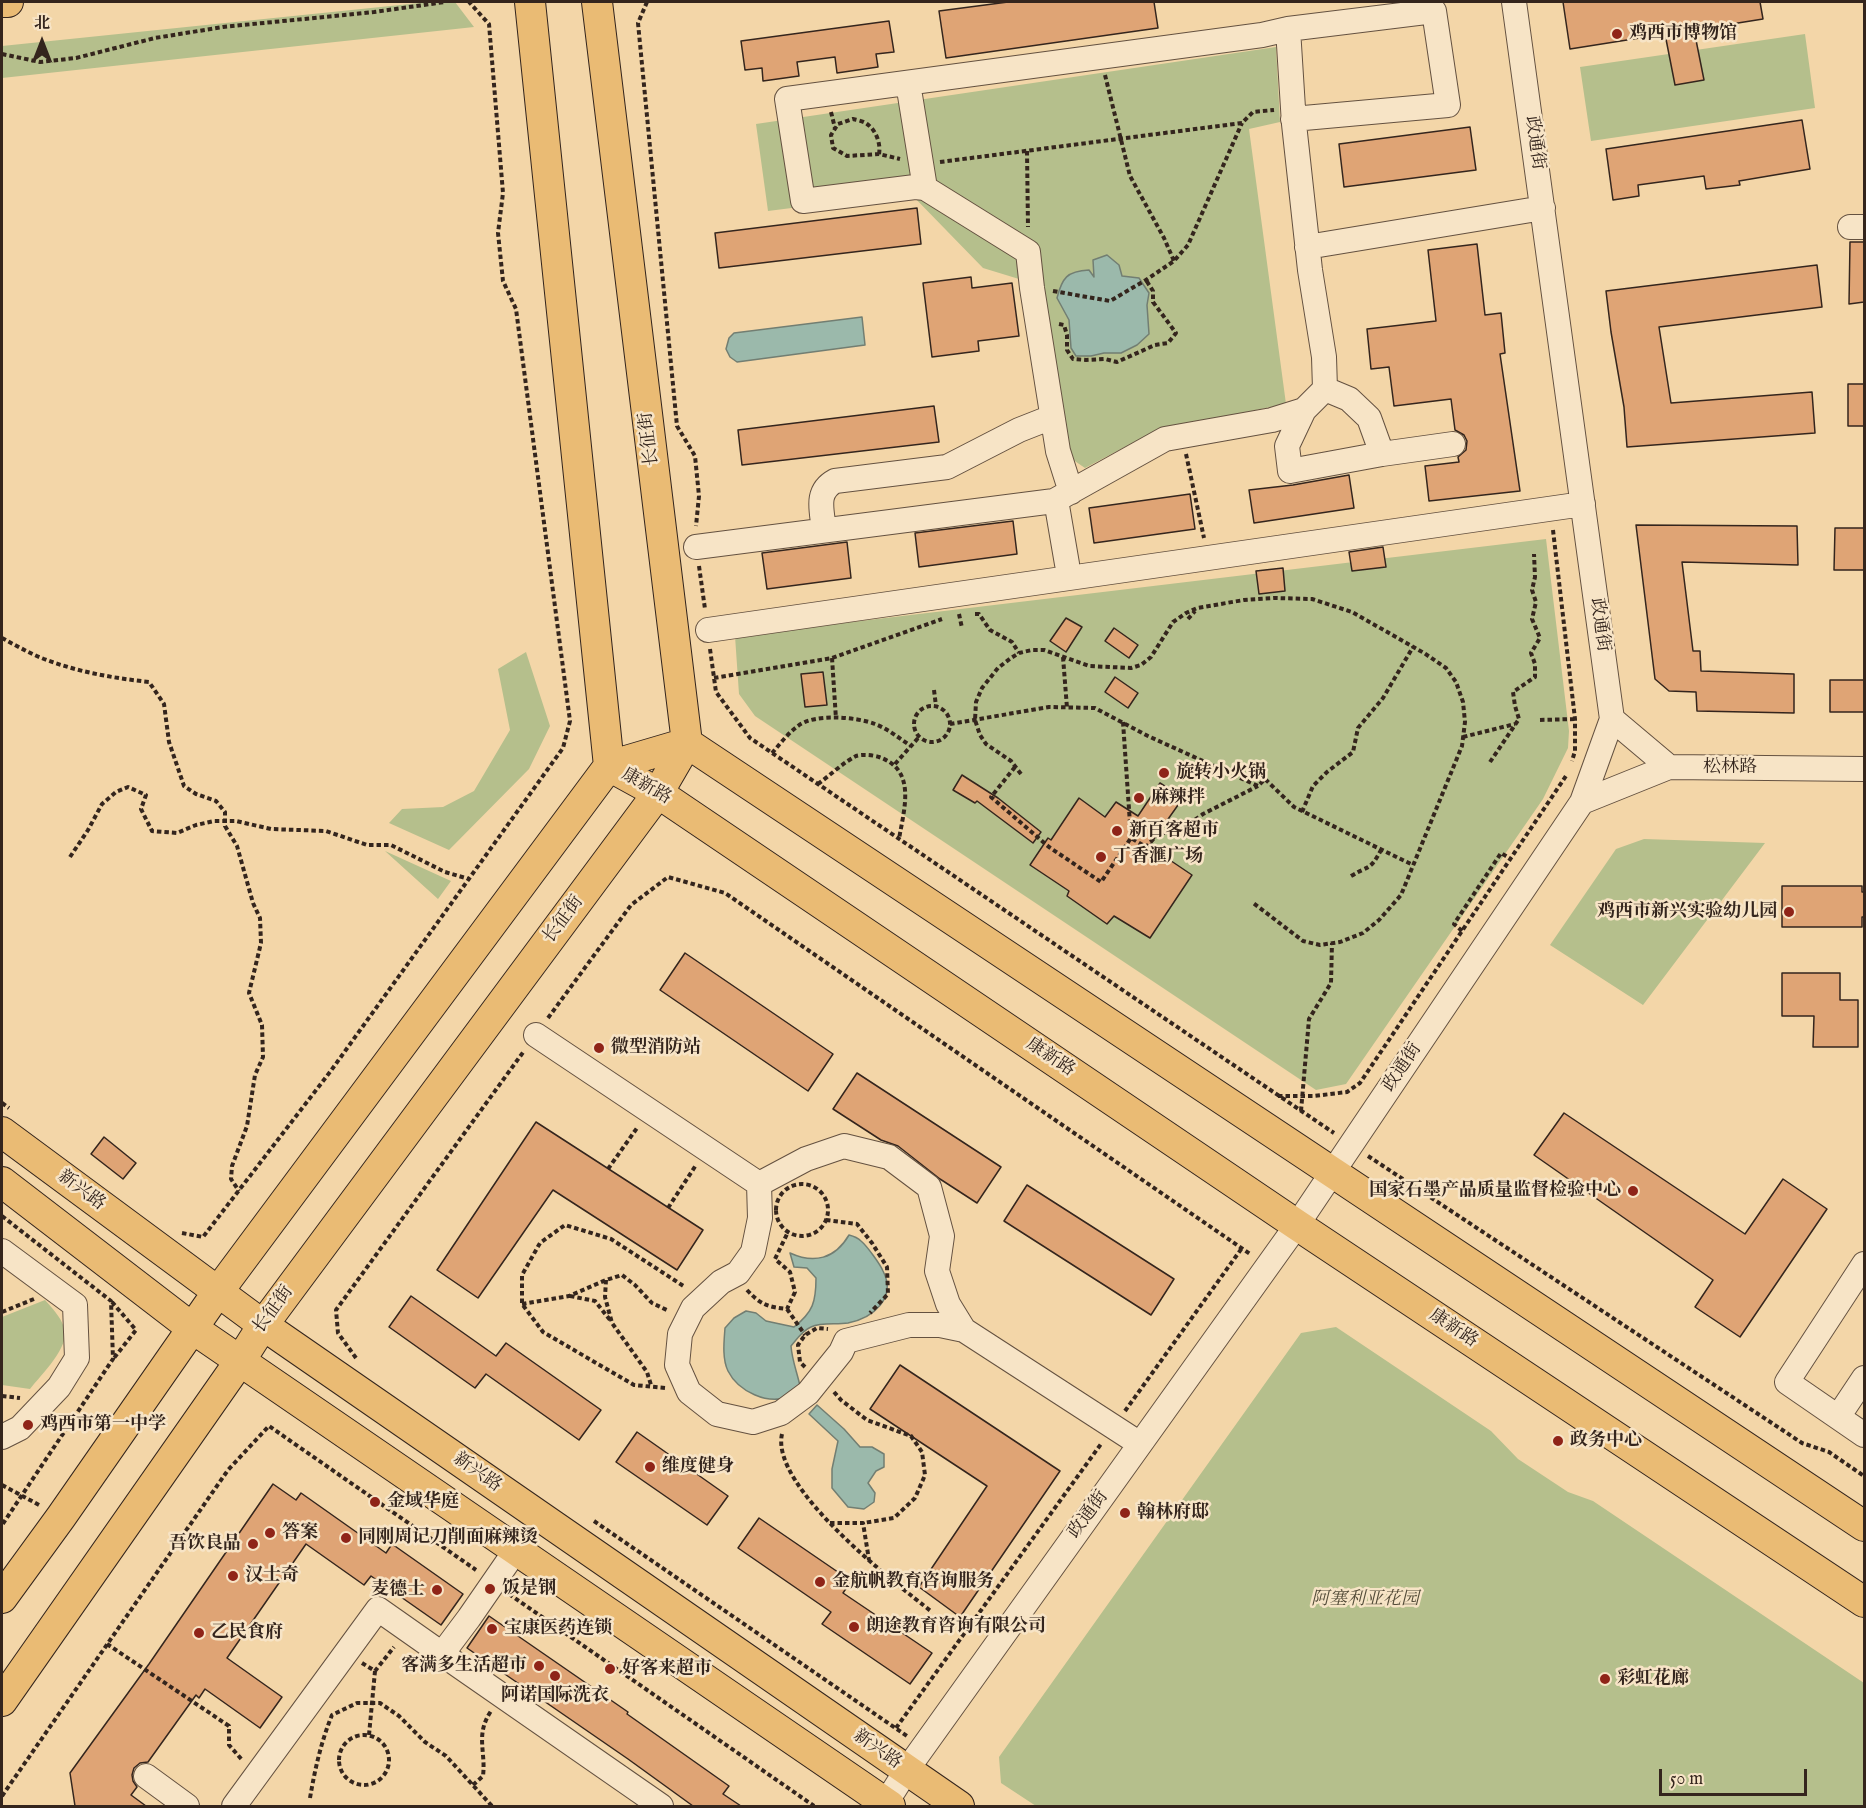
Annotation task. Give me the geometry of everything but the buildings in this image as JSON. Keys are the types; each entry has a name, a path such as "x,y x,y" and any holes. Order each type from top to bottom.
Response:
{"main road":[{"path":"2,2 8,2"},
{"path":"2,1598 217,1293 609,766 530,2"},
{"name":"长征街","path":"2,1701 263,1325 658,793 687,743 597,2"},
{"path":"687,743 1864,1526"},
{"name":"康新路","path":"609,766 687,743"},
{"name":"康新路","path":"609,766 658,793 1297,1225 1864,1602"},
{"name":"新兴路","path":"6,1121 217,1293 959,1806"},
{"path":"2,1182 192,1328 886,1806"}],"street":[{"name":"政通街","path":"886,1806 906,1771 1297,1225 1582,802 1612,719 1514,2"},
{"path":"1067,564 1064,496 1028,252 925,188 915,187 803,201 788,99 1262,35 1288,29 1434,11 1448,105 1293,119"},
{"path":"1288,29 1293,119 1307,247 1324,357 1325,388 1304,410 1287,446 1290,471 1453,444"},
{"path":"908,83 925,188"},
{"path":"1307,247 1543,208"},
{"path":"1325,388 1349,399 1369,418 1382,454"},
{"path":"696,547 1064,496 1165,439 1272,420 1304,410"},
{"path":"824,530 821,497 827,486 835,481 947,467 1019,430 1052,417"},
{"path":"708,630 1583,504"},
{"path":"1582,802 1669,767 1612,719"},
{"name":"松林路","path":"1669,767 1864,769"},
{"path":"536,1035 759,1184"},
{"path":"759,1184 806,1159 844,1146 889,1157 929,1187 942,1236 937,1271 948,1304 964,1330"},
{"path":"759,1184 760,1218 753,1252 738,1273 721,1282 693,1308 680,1334 677,1365 689,1392 717,1414 753,1422 781,1413 808,1393 841,1352 846,1341 909,1325 940,1325 964,1330 1140,1444"},
{"path":"2,1251 75,1305 77,1358 59,1387 20,1428 2,1437"},
{"path":"1864,1264 1787,1382 1864,1434"},
{"path":"1838,1417 1864,1378"},
{"path":"442,1654 516,1550"},
{"path":"234,1806 378,1609 661,1806"},
{"path":"146,1776 187,1806"}],"path":[{"path":"2,54 40,62 76,58 155,38 224,27 364,13 445,2"},
{"path":"178,1232 203,1237 239,1191 330,1072 563,748 570,721 516,309 502,281 498,233 502,193 489,24 469,2"},
{"path":"647,2 638,23 677,426 695,456 699,496 695,536 716,692 750,738 1351,1145 1802,1443 1829,1452 1864,1476"},
{"path":"1101,57 1130,176 1174,261"},
{"path":"1056,291 1110,300 1174,261 1188,245 1242,123 1253,112 1287,109 1293,119"},
{"path":"879,154 881,146 867,124 853,118 838,124 831,135 834,148 847,156 879,154 921,164 1242,123"},
{"path":"1027,151 1028,252"},
{"path":"1037,325 1053,322 1064,325 1067,350 1073,359 1105,359 1117,362 1155,345 1168,343 1176,333 1154,302 1153,291 1146,280"},
{"path":"1182,436 1209,558"},
{"path":"1278,1096 1347,1092 1360,1083 1565,779 1575,751 1575,719 1550,508"},
{"path":"1490,762 1519,719 1513,692 1535,677 1535,664 1531,653 1539,638 1532,618 1536,602 1532,590 1535,578 1534,554"},
{"path":"1021,774 1011,761 986,744 975,720 976,702 982,688 998,669 1019,653 1032,650 1044,650 1089,666 1131,668 1141,665 1151,657 1173,622 1197,608 1244,600 1312,599 1352,612 1446,668 1456,682 1463,702 1465,722 1463,737 1401,895 1379,920 1363,933 1320,945 1303,941 1252,902"},
{"path":"1188,619 1197,608"},
{"path":"714,678 832,658 966,612 979,614 990,630 1012,642 1019,653"},
{"path":"959,614 962,628"},
{"path":"2,638 43,658 70,667 105,676 149,682 164,704 169,742 184,786 196,794 216,801 225,812 225,826 237,846 253,903 260,918 261,943 249,993 262,1025 263,1057 255,1074 247,1126 232,1166 231,1179 239,1191"},
{"path":"1302,812 1313,786 1353,752 1358,728 1383,698 1413,647"},
{"path":"1063,657 1066,708"},
{"path":"832,658 836,719"},
{"path":"934,690 936,706"},
{"path":"936,706 946,712 951,724 946,736 941,740 930,742 919,737 914,728 915,716 923,708 936,706"},
{"path":"951,724 1049,707 1095,708 1258,786"},
{"path":"772,753 797,726 809,719 817,718 873,723 891,731 911,746"},
{"path":"1540,720 1575,719"},
{"path":"1015,767 991,797 1049,847 1101,882 1131,838 1123,722"},
{"path":"1463,737 1516,723"},
{"path":"895,764 919,737"},
{"path":"818,784 858,756 875,756 895,764 903,776 906,795 899,839"},
{"path":"1131,838 1146,847 1156,836 1189,824 1203,814 1258,786 1265,779 1302,812 1413,865"},
{"path":"70,857 102,804 116,792 128,787 146,795 141,809 152,831 177,833 214,821 236,821 271,829 326,831 367,844 391,845 445,872 469,879"},
{"path":"1351,876 1366,870 1374,863 1381,850"},
{"path":"1462,931 1454,924 1500,853 1512,859"},
{"path":"364,1363 354,1356 338,1333 336,1310 630,905 668,877 725,893 1268,1265"},
{"path":"1301,1111 1309,1019 1331,982 1332,943"},
{"path":"2,1103 6,1121"},
{"path":"608,1169 648,1111"},
{"path":"668,1208 706,1149"},
{"path":"795,1184 812,1186 824,1196 828,1212 826,1220 814,1233 796,1236 781,1226 775,1210 777,1201 782,1193 795,1184"},
{"path":"826,1220 857,1224 887,1267 888,1294 846,1341 829,1330 817,1328 804,1335 798,1345 800,1362 841,1400 867,1420 910,1436 922,1452 925,1475 915,1498 894,1518 863,1523 829,1523"},
{"path":"689,1392 651,1385 634,1385 543,1332 522,1304 522,1275 540,1243 565,1225 611,1239 703,1299"},
{"path":"787,1309 795,1292 790,1272 775,1259 788,1232"},
{"path":"1124,1412 1242,1248"},
{"path":"738,1273 746,1289 758,1302 772,1308 787,1309"},
{"path":"522,1304 569,1296 622,1275 652,1303 687,1319"},
{"path":"606,1280 605,1297 612,1323"},
{"path":"2,1312 44,1295"},
{"path":"569,1296 595,1301 647,1372 651,1385"},
{"path":"111,1301 136,1330 113,1359"},
{"path":"787,1309 804,1335"},
{"path":"2,1396 30,1399"},
{"path":"789,1407 781,1442 791,1476 829,1523 869,1561 932,1612"},
{"path":"2,1796 228,1470 269,1426 483,1575"},
{"path":"896,1728 1104,1440"},
{"path":"2,1485 61,1517"},
{"path":"591,1519 923,1747"},
{"path":"863,1523 869,1561"},
{"path":"502,1589 814,1806"},
{"path":"369,1735 375,1671 408,1630"},
{"path":"107,1644 229,1726 229,1745 242,1761 265,1765"},
{"path":"346,1652 375,1671"},
{"path":"473,1785 483,1776 484,1762 480,1740 486,1717 500,1695"},
{"path":"310,1798 315,1768 332,1715 357,1703 380,1703 399,1716 425,1742 446,1756 492,1806"},
{"path":"369,1735 383,1744 387,1751 388,1767 380,1780 364,1785 348,1779 339,1764 339,1756 342,1748 354,1737 369,1735"}],"green space":[{"path":"429,2 455,2 474,27 2,78 2,46"},
{"path":"1805,34 1815,108 1591,141 1580,67"},
{"path":"1276,47 1280,122 1249,129 1286,404 1157,430 1085,468 1063,453 1019,279 983,268 910,193 768,211 756,124"},
{"path":"1546,539 1569,731 1568,748 1543,799 1346,1084 1316,1090 755,716 739,694 735,636"},
{"path":"526,652 550,726 529,769 449,850 389,823 402,809 443,807 474,791 510,730 498,669"},
{"path":"1644,839 1765,843 1643,1005 1550,945 1616,849"},
{"path":"385,851 451,881 438,899"},
{"path":"45,1300 63,1324 65,1335 59,1352 30,1389 2,1385 2,1317"},
{"name":"阿塞利亚花园","path":"1336,1327 1491,1431 1518,1459 1568,1492 1593,1501 1864,1683 1864,1806 1036,1806 1001,1783 999,1757 1301,1333"}],"shaded area":[{"path":"1107,255 1119,265 1122,276 1139,278 1149,293 1147,305 1149,334 1137,345 1121,353 1076,356 1071,348 1069,320 1057,298 1059,291 1067,277 1075,272 1089,270 1094,277 1093,260"},
{"path":"862,317 865,345 737,362 730,357 726,349 729,338 734,333"},
{"path":"849,1235 864,1243 883,1271 887,1281 885,1298 866,1317 848,1323 815,1325 800,1335 791,1346 800,1386 791,1395 781,1399 763,1398 746,1390 733,1378 726,1366 725,1328 734,1318 746,1311 756,1313 766,1321 794,1327 812,1306 816,1278 807,1268 794,1267 790,1253 807,1258 823,1257 837,1249"},
{"path":"817,1405 860,1447 872,1447 884,1454 884,1467 876,1471 868,1483 875,1493 874,1502 864,1509 848,1507 832,1488 832,1469 838,1441 809,1414"}],"place":[{"name":"鸡西市博物馆","path":"1617,34"},
{"name":"旋转小火锅","path":"1164,773"},
{"name":"麻辣拌","path":"1139,798"},
{"name":"新百客超市","path":"1117,831"},
{"name":"丁香滙广场","path":"1101,857"},
{"name":"鸡西市新兴实验幼儿园","path":"1789,912"},
{"name":"微型消防站","path":"599,1048"},
{"name":"国家石墨产品质量监督检验中心","path":"1633,1191"},
{"name":"鸡西市第一中学","path":"28,1425"},
{"name":"政务中心","path":"1558,1441"},
{"name":"维度健身","path":"650,1467"},
{"name":"金域华庭","path":"375,1502"},
{"name":"翰林府邸","path":"1125,1513"},
{"name":"答案","path":"270,1533"},
{"name":"同刚周记刀削面麻辣烫","path":"346,1538"},
{"name":"吾饮良品","path":"253,1544"},
{"name":"汉士奇","path":"233,1576"},
{"name":"金航帆教育咨询服务","path":"820,1582"},
{"name":"饭是钢","path":"490,1589"},
{"name":"麦德士","path":"437,1590"},
{"name":"朗途教育咨询有限公司","path":"854,1627"},
{"name":"宝康医药连锁","path":"492,1629"},
{"name":"乙民食府","path":"199,1633"},
{"name":"客满多生活超市","path":"539,1666"},
{"name":"好客来超市","path":"610,1669"},
{"name":"阿诺国际洗衣","path":"555,1676"},
{"name":"彩虹花廊","path":"1605,1679"}]}
